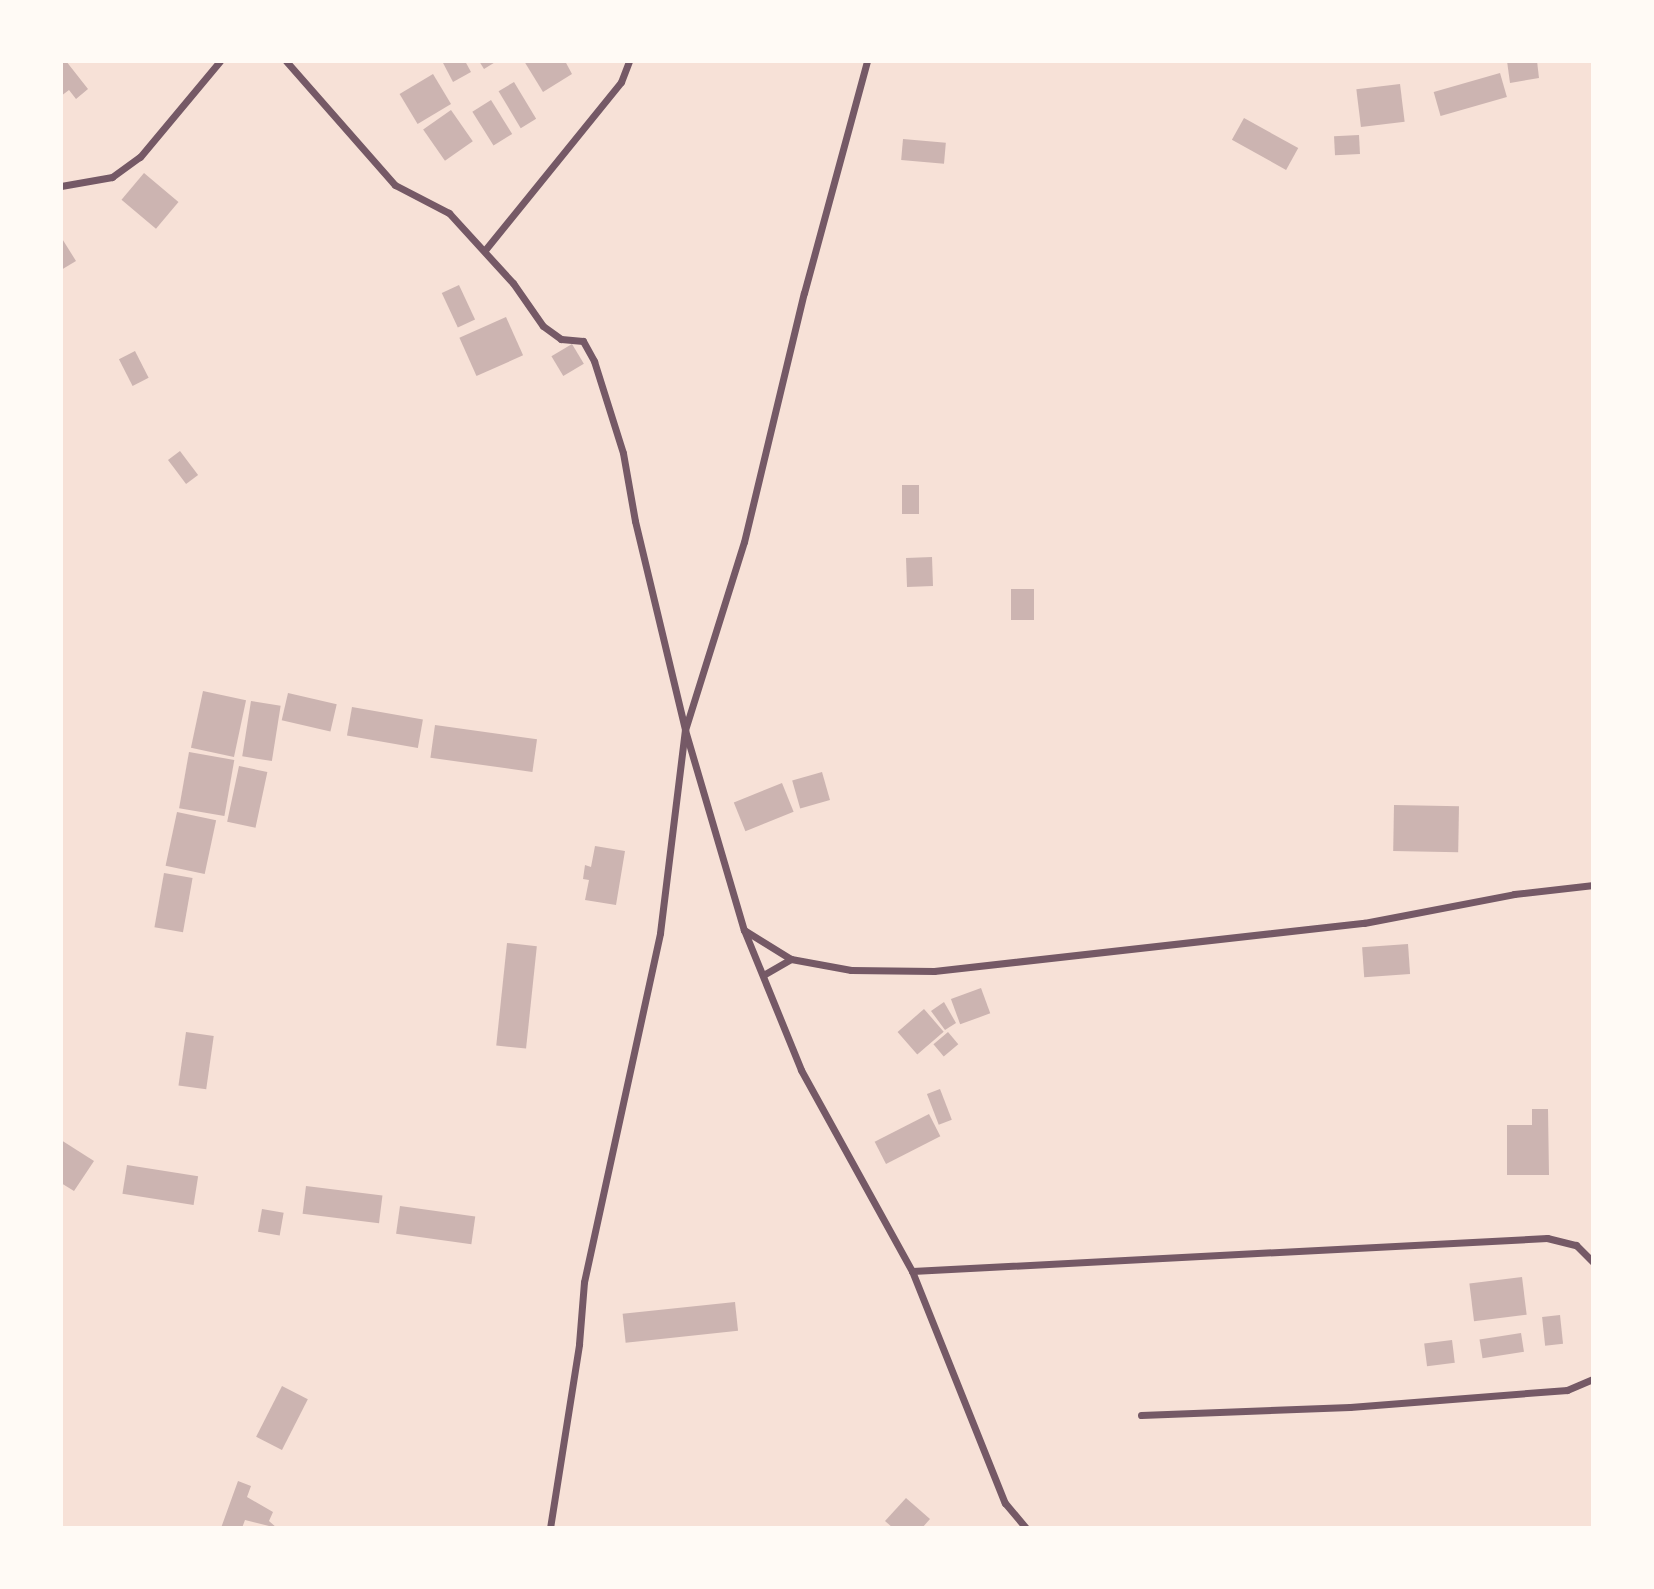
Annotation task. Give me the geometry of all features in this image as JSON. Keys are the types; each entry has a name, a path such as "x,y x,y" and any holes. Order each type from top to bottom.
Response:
{"street":[{"path":"61,186 112,177 140,157 219,61"},
{"path":"286,61 395,185 449,214 485,250 543,326 561,339 583,341 594,361 623,453 635,521 685,730 744,930 765,974 801,1070 912,1271 1004,1503 1026,1528"},
{"path":"485,250 621,82 629,61"},
{"path":"550,1528 579,1344 584,1282 660,933 685,730 744,542 804,293 867,61"},
{"path":"744,930 791,959 851,970 934,971 1364,923 1514,894 1593,885"},
{"path":"765,974 791,959"},
{"path":"912,1271 1547,1238 1576,1245 1593,1262"},
{"path":"1141,1415 1350,1407 1554,1391 1583,1386 1593,1379"}],"building":[{"path":"61,61 66,61 88,89 76,99 69,90 61,96"},
{"path":"442,61 465,61 471,72 453,82"},
{"path":"479,61 497,61 484,69"},
{"path":"524,61 565,61 572,74 543,92"},
{"path":"1507,61 1537,61 1539,78 1510,83"},
{"path":"1500,73 1507,97 1441,116 1434,92"},
{"path":"433,74 451,104 418,124 400,94"},
{"path":"514,82 536,119 521,128 499,91"},
{"path":"1400,84 1405,122 1361,127 1356,89"},
{"path":"491,100 512,134 494,146 472,112"},
{"path":"451,110 473,141 445,161 423,130"},
{"path":"1244,118 1298,148 1286,170 1232,140"},
{"path":"1359,135 1360,154 1335,155 1334,136"},
{"path":"903,139 946,143 944,164 901,160"},
{"path":"144,173 178,202 156,229 122,200"},
{"path":"61,237 76,261 61,270"},
{"path":"459,285 475,319 458,327 442,293"},
{"path":"506,317 523,355 476,376 459,338"},
{"path":"572,344 584,364 563,376 551,356"},
{"path":"135,351 149,378 133,386 119,359"},
{"path":"180,451 198,475 186,484 168,460"},
{"path":"902,485 919,485 919,514 902,514"},
{"path":"932,557 933,586 907,587 906,558"},
{"path":"1011,589 1034,589 1034,620 1011,620"},
{"path":"203,691 246,700 234,757 191,748"},
{"path":"288,693 337,704 330,732 282,720"},
{"path":"251,701 281,706 272,761 242,756"},
{"path":"352,707 423,720 418,748 347,736"},
{"path":"435,725 537,739 532,772 430,758"},
{"path":"189,752 234,760 224,816 179,808"},
{"path":"239,766 267,772 256,828 227,822"},
{"path":"822,772 830,800 800,808 792,781"},
{"path":"782,783 794,812 745,831 734,802"},
{"path":"1394,805 1459,806 1458,852 1393,851"},
{"path":"177,812 216,820 205,874 166,866"},
{"path":"595,846 625,851 616,905 585,900 589,880 583,879 585,865 591,867"},
{"path":"164,873 193,878 183,932 154,927"},
{"path":"507,943 537,946 526,1049 496,1045"},
{"path":"1408,944 1410,974 1364,977 1362,947"},
{"path":"981,988 990,1013 960,1024 951,999"},
{"path":"944,1002 956,1023 945,1030 931,1011"},
{"path":"924,1009 944,1032 917,1055 898,1032"},
{"path":"186,1032 214,1036 206,1089 178,1085"},
{"path":"948,1032 958,1044 944,1056 933,1044"},
{"path":"940,1089 952,1120 939,1125 927,1094"},
{"path":"1532,1109 1548,1109 1549,1175 1507,1175 1507,1125 1532,1125"},
{"path":"929,1114 940,1136 886,1164 875,1142"},
{"path":"61,1140 94,1161 74,1191 61,1183"},
{"path":"127,1165 198,1176 194,1205 122,1194"},
{"path":"306,1186 382,1195 379,1223 303,1214"},
{"path":"400,1206 475,1217 471,1244 396,1234"},
{"path":"262,1209 284,1213 280,1235 258,1232"},
{"path":"1522,1277 1527,1315 1474,1321 1469,1283"},
{"path":"735,1302 738,1331 626,1343 623,1314"},
{"path":"1560,1315 1563,1344 1545,1346 1542,1317"},
{"path":"1521,1333 1524,1352 1482,1358 1480,1340"},
{"path":"1452,1340 1455,1363 1427,1366 1424,1343"},
{"path":"282,1386 308,1399 282,1450 256,1437"},
{"path":"238,1481 251,1486 247,1497 273,1512 269,1521 277,1528 245,1520 242,1528 221,1528"},
{"path":"906,1498 930,1519 922,1528 893,1528 885,1521"}]}
